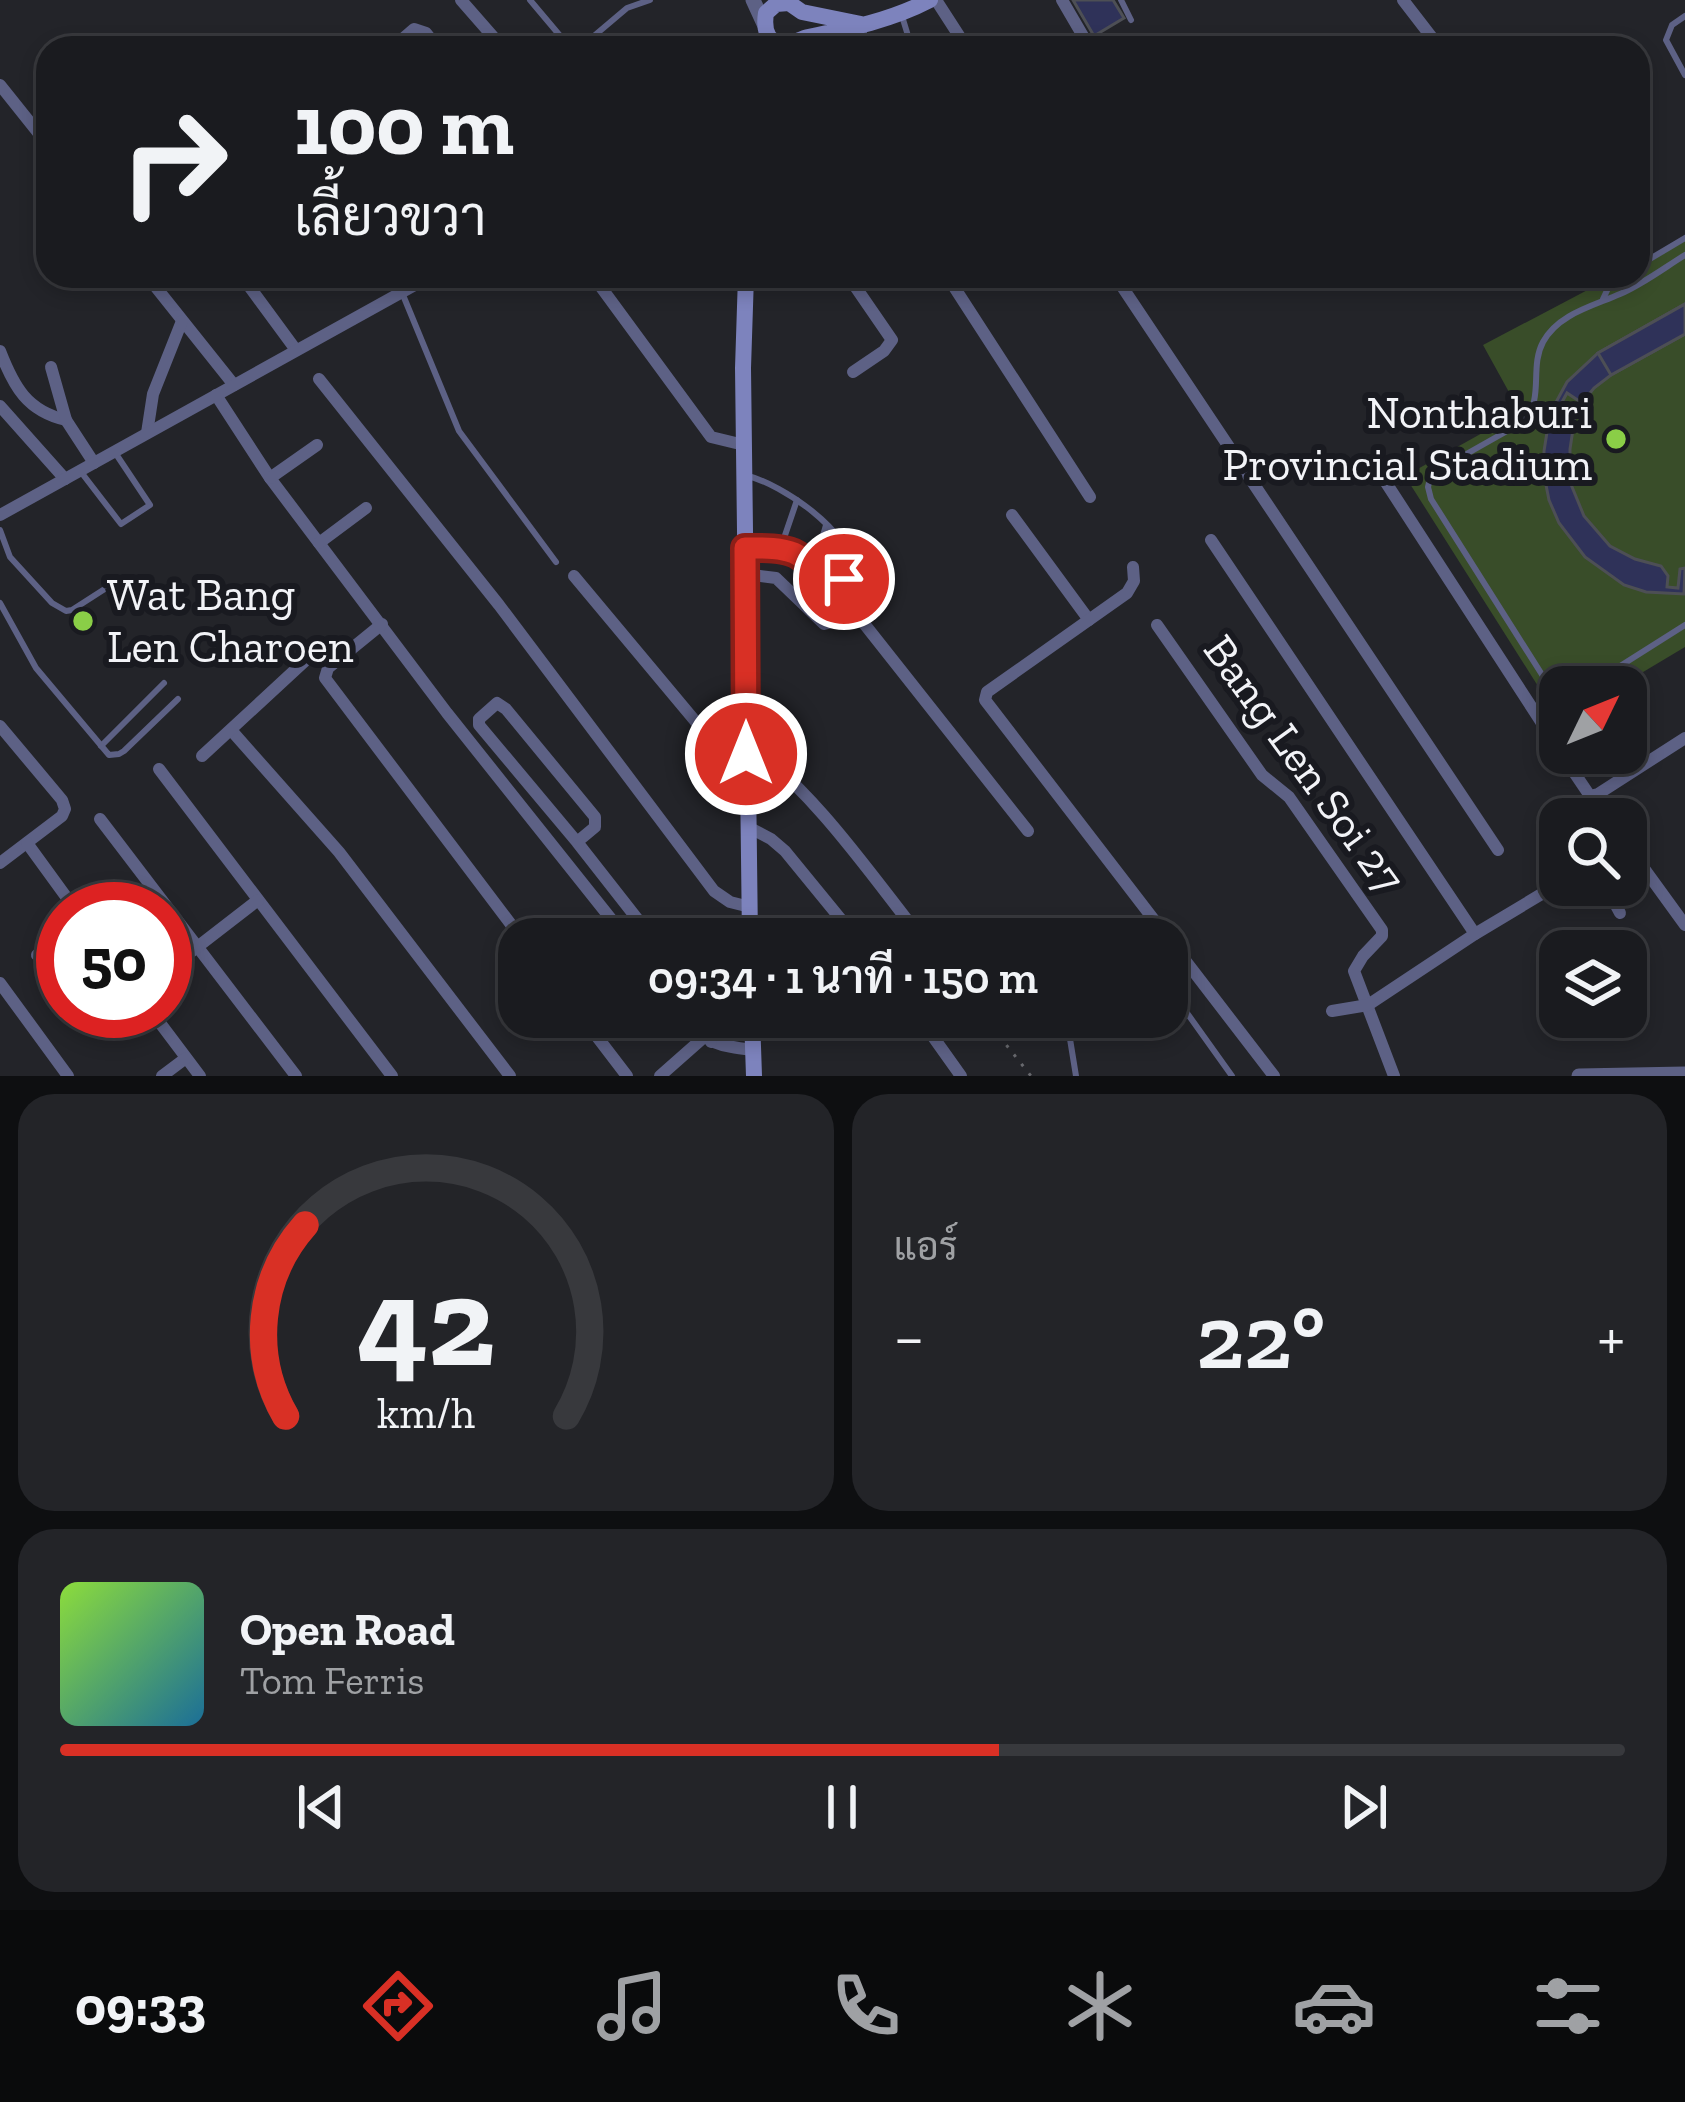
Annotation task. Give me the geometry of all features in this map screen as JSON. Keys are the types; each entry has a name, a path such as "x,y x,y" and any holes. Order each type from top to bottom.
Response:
{"main road":[{"path":"842,36 930,0"},
{"path":"764,36 766,13 776,4 864,24"},
{"path":"792,5 805,22 799,36"},
{"path":"746,288 750,918"},
{"path":"752,1038 754,1076"}],"street":[{"path":"461,0 492,36"},
{"path":"753,0 764,36"},
{"path":"930,0 958,36"},
{"path":"1062,0 1083,36"},
{"path":"1403,0 1428,36"},
{"path":"0,85 36,130"},
{"path":"156,288 234,385"},
{"path":"250,288 296,350"},
{"path":"0,515 408,288"},
{"path":"602,288 711,437 744,445"},
{"path":"853,372 892,340 856,288"},
{"path":"954,288 1090,497"},
{"path":"1123,288 1498,850"},
{"path":"147,433 153,394 182,321"},
{"path":"0,352 10,377 37,409 66,420"},
{"path":"51,367 66,420 87,466"},
{"path":"319,379 485,588 714,891 750,907"},
{"path":"216,395 270,478 447,713 610,918"},
{"path":"0,406 65,479"},
{"path":"270,478 317,445"},
{"path":"1383,478 1539,718"},
{"path":"319,543 366,508"},
{"path":"1012,515 1089,620"},
{"path":"1211,541 1475,934"},
{"path":"1132,567 1134,581 1127,592 987,692 985,700 1274,1076"},
{"path":"746,574 776,578 824,624 849,616 862,621 1028,831"},
{"path":"574,576 706,734 773,763 905,918"},
{"path":"382,625 328,668 325,678 506,918"},
{"name":"Bang Len Soi 27","path":"1157,625 1262,776 1289,797 1382,930 1354,971 1394,1076"},
{"path":"202,756 308,659"},
{"path":"577,842 595,827 596,817 497,704 479,719 479,725 637,918"},
{"path":"0,726 65,805 62,816 0,863"},
{"path":"231,730 339,852 510,1076"},
{"path":"1647,762 1685,738"},
{"path":"159,769 392,1076"},
{"path":"1576,774 1590,796 1629,774"},
{"path":"100,819 296,1076"},
{"path":"748,826 785,851 839,918"},
{"path":"27,843 55,882"},
{"path":"1647,869 1685,925"},
{"path":"1332,1011 1368,1005 1539,895"},
{"path":"192,951 258,900"},
{"path":"1616,906 1620,913"},
{"path":"0,983 68,1076"},
{"path":"171,1038 200,1076"},
{"path":"598,1038 627,1076"},
{"path":"935,1038 961,1076"},
{"path":"660,1076 707,1040 752,1050"},
{"path":"162,1076 186,1058"},
{"path":"1579,1076 1685,1074"}],"lane":[{"path":"530,0 560,36"},
{"path":"594,36 627,8 650,0"},
{"path":"1121,0 1131,20"},
{"path":"901,13 908,36"},
{"path":"1685,16 1672,25 1666,40 1685,75"},
{"path":"862,36 864,24"},
{"path":"1650,259 1685,238"},
{"path":"1650,276 1685,255"},
{"path":"1603,299 1608,288"},
{"path":"1539,670 1431,499 1431,474 1522,422 1533,411 1543,341 1560,321 1629,288"},
{"path":"402,291 459,431 556,562"},
{"path":"87,466 121,524 150,505 114,452"},
{"path":"745,475 764,480 797,500 826,525 847,548 852,568 838,581 795,554 745,548"},
{"path":"780,549 797,500"},
{"path":"814,567 826,525"},
{"path":"0,530 10,557 52,603 66,611 114,584"},
{"path":"0,568 10,557"},
{"path":"0,603 36,668 110,754 119,754 178,699"},
{"path":"1620,666 1685,625"},
{"path":"100,746 164,683"},
{"path":"1188,1013 1232,1076"},
{"path":"1070,1038 1076,1076"}],"path":[{"path":"1001,1038 1031,1076"}],"green space":[{"path":"1685,239 1685,647 1647,670 1647,666 1539,666 1539,688 1405,476 1520,412 1483,345 1591,288 1650,288 1650,258"}],"building":[{"path":"1073,0 1113,0 1124,18 1094,36"},
{"path":"1685,304 1685,334 1611,375 1582,403 1567,393 1561,404 1575,416 1570,482 1584,516 1610,546 1661,566 1668,576 1667,587 1678,588 1680,569 1685,568 1684,594 1646,592 1624,585 1585,557 1559,523 1549,500 1544,451 1555,404 1567,382 1598,353"},
{"path":"1685,304 1685,334 1611,375 1598,353"}],"place":[{"name":"Nonthaburi Provincial Stadium","path":"1616,439"},
{"name":"Wat Bang Len Charoen","path":"83,621"}],"route":[{"path":"746,754 745,548 780,549 806,560 827,578 844,579"}]}
